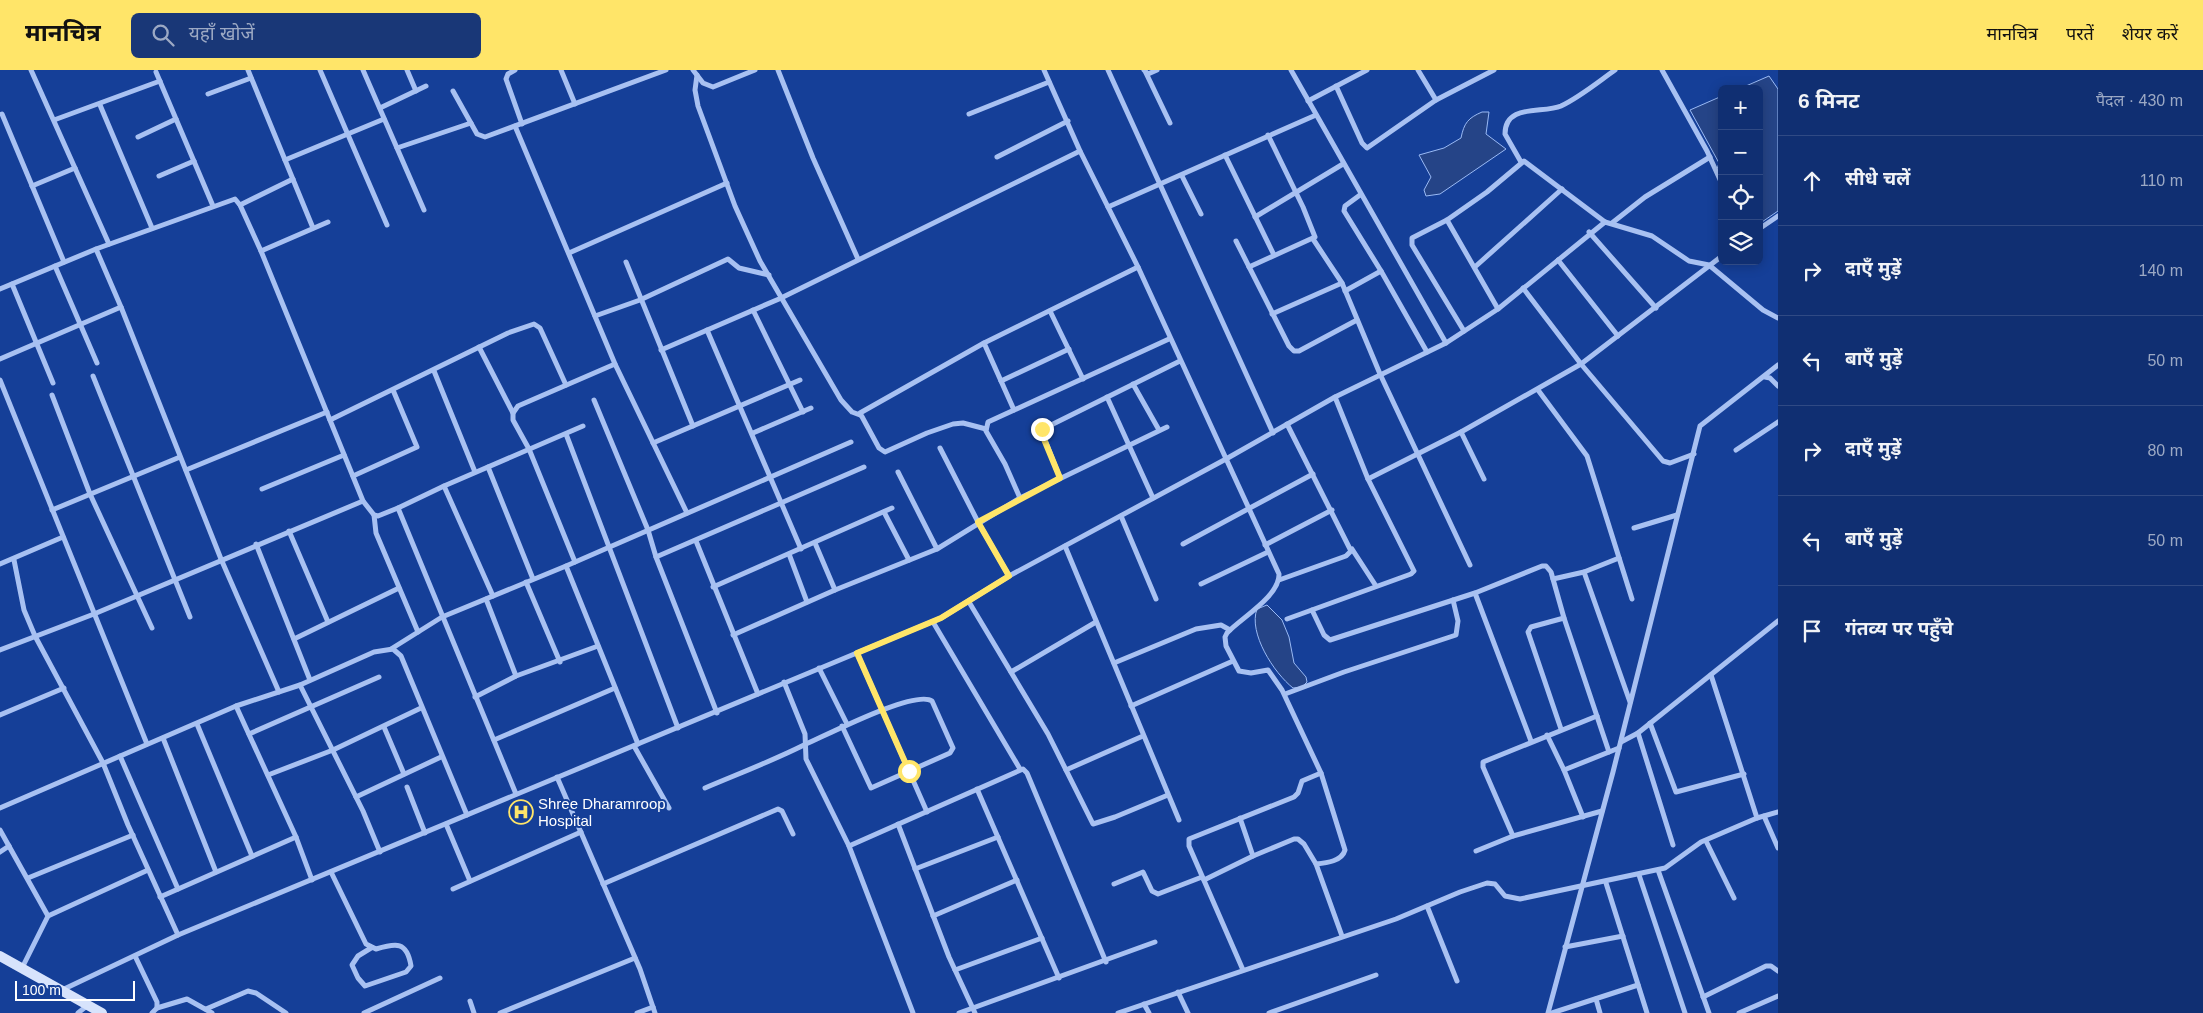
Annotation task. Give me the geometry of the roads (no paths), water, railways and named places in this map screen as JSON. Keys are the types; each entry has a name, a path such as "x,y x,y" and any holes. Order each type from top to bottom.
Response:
{"street":[{"path":"31,70 108,244"},
{"path":"248,70 313,228"},
{"path":"320,70 387,225"},
{"path":"363,70 424,210"},
{"path":"407,70 416,91"},
{"path":"515,70 508,74 506,79 522,124"},
{"path":"561,70 575,104"},
{"path":"453,91 477,134 484,137 666,70"},
{"path":"695,72 708,87 713,87 755,70"},
{"path":"778,70 813,158 858,259"},
{"path":"1044,70 1080,151 1138,267 1249,507 1279,580"},
{"path":"1108,70 1272,433"},
{"path":"1157,70 1145,71 1170,123"},
{"path":"1291,70 1360,195 1446,343"},
{"path":"1308,101 1367,70"},
{"path":"1418,70 1436,100"},
{"path":"1336,86 1362,143 1367,148 1436,100 1494,70"},
{"path":"1521,162 1505,134 1507,124 1512,119 1529,109 1561,106 1616,70"},
{"path":"1662,70 1718,175"},
{"path":"156,72 212,206"},
{"path":"695,72 695,90 698,106 727,183 760,261 841,400 852,412 860,415 879,448 886,452 927,433 953,424 986,429"},
{"path":"208,94 252,78"},
{"path":"54,120 160,82"},
{"path":"969,114 1049,82"},
{"path":"380,108 426,86"},
{"path":"100,105 152,228"},
{"path":"2,114 64,262"},
{"path":"1108,207 1182,176 1268,135 1316,115"},
{"path":"285,160 384,119"},
{"path":"138,137 176,120"},
{"path":"997,157 1068,121"},
{"path":"397,148 471,123"},
{"path":"516,126 615,364 687,513"},
{"path":"1249,267 1315,237 1268,135"},
{"path":"661,350 782,297 1080,151"},
{"path":"1225,155 1274,255"},
{"path":"1612,223 1645,197 1710,157"},
{"path":"159,176 194,161"},
{"path":"1464,331 1411,241 1447,220 1488,192 1521,162 1526,162 1605,222 1652,236 1689,260 1709,265 1763,310 1778,318"},
{"path":"1255,217 1343,164"},
{"path":"32,186 75,168"},
{"path":"1182,176 1201,214"},
{"path":"240,205 293,179"},
{"path":"569,254 727,183"},
{"path":"1476,266 1562,189"},
{"path":"1360,195 1343,209 1382,270 1428,352"},
{"path":"0,290 108,244 235,198 261,251 363,501 374,515 376,533 418,632"},
{"path":"1763,226 1778,216"},
{"path":"1447,220 1476,266 1498,309"},
{"path":"261,251 328,222"},
{"path":"62,990 178,935 557,777 717,713 784,682 933,622 969,602 1009,576 1226,459 1335,397 1446,343 1498,309 1589,232 1605,222"},
{"path":"1589,232 1656,308"},
{"path":"1312,239 1342,282 1380,374 1470,565"},
{"path":"1236,241 1289,346 1297,352 1357,320"},
{"path":"96,249 121,307 221,560 278,692"},
{"path":"1368,479 1461,432 1538,390 1580,364 1656,308 1718,259"},
{"path":"595,316 640,300 728,260 739,268 769,276"},
{"path":"1558,260 1618,336"},
{"path":"626,262 693,426"},
{"path":"55,266 97,363"},
{"path":"860,415 862,410 984,343 1138,267"},
{"path":"1345,291 1382,270"},
{"path":"1272,314 1342,282"},
{"path":"12,284 53,383"},
{"path":"1523,288 1580,364 1663,460 1670,463 1694,454"},
{"path":"0,359 121,307"},
{"path":"754,310 803,412"},
{"path":"1050,310 1083,379"},
{"path":"330,420 434,371 508,333 536,324 566,385"},
{"path":"707,330 801,549"},
{"path":"1020,498 986,429 988,422 1170,339"},
{"path":"984,343 1014,410"},
{"path":"479,347 513,413 513,420 529,450 575,562"},
{"path":"1001,381 1069,349"},
{"path":"1060,478 1041,430 1180,361"},
{"path":"513,413 518,406 615,364"},
{"path":"1548,1013 1621,742 1677,515 1702,423 1778,365"},
{"path":"434,371 475,472"},
{"path":"93,376 190,617"},
{"path":"1764,377 1770,378 1778,386"},
{"path":"0,380 147,744"},
{"path":"653,442 800,380"},
{"path":"1133,384 1159,430"},
{"path":"353,476 417,447 393,390"},
{"path":"1538,390 1587,456 1632,599"},
{"path":"52,395 90,494 152,628"},
{"path":"1107,397 1153,498"},
{"path":"1287,620 1411,574 1414,571 1368,479 1335,397"},
{"path":"594,400 648,530 656,557 717,713"},
{"path":"752,433 811,408"},
{"path":"186,470 326,412"},
{"path":"1736,450 1778,422"},
{"path":"1287,424 1352,548 1376,586"},
{"path":"374,515 398,508 475,472 583,426"},
{"path":"733,635 835,590 937,549 978,522 1020,498 1128,444 1167,427"},
{"path":"1461,432 1484,478"},
{"path":"566,434 678,728"},
{"path":"0,808 236,706 300,685 374,652 391,649 442,617 566,566 850,442"},
{"path":"940,448 978,522 1009,576"},
{"path":"262,489 344,455"},
{"path":"52,510 180,457"},
{"path":"488,467 534,579"},
{"path":"656,557 864,468"},
{"path":"898,472 937,549"},
{"path":"1182,544 1313,474"},
{"path":"444,486 493,596"},
{"path":"0,650 94,614 256,544 363,501"},
{"path":"398,508 516,794"},
{"path":"713,587 892,508"},
{"path":"1265,545 1332,510"},
{"path":"884,512 909,560"},
{"path":"1634,528 1677,515"},
{"path":"1121,516 1156,599"},
{"path":"289,531 328,622"},
{"path":"0,564 14,560 64,537"},
{"path":"696,541 713,587 758,694"},
{"path":"815,543 835,590"},
{"path":"256,544 310,680"},
{"path":"1065,546 1178,820"},
{"path":"1316,864 1340,858 1346,850 1321,773 1285,694 1268,670 1242,673 1236,669 1225,636 1268,596 1279,580 1346,556 1350,554 1352,548"},
{"path":"1201,584 1268,552"},
{"path":"789,554 807,602"},
{"path":"1553,579 1584,572 1619,558"},
{"path":"14,560 24,610 34,636 64,688 103,763 148,870 178,935"},
{"path":"566,566 636,745 669,808"},
{"path":"1312,610 1324,635 1330,640 1475,593 1542,566 1549,569 1609,752"},
{"path":"1584,572 1630,702"},
{"path":"526,582 560,662"},
{"path":"294,638 399,588"},
{"path":"1475,593 1531,741"},
{"path":"486,599 516,676"},
{"path":"1285,694 1456,635 1458,620 1453,600"},
{"path":"969,602 1048,734 1091,822 1096,824 1168,795"},
{"path":"1561,729 1528,632 1531,628 1564,618"},
{"path":"1621,742 1638,733 1778,621"},
{"path":"933,622 1020,770 1027,773 1106,962"},
{"path":"1011,672 1096,622"},
{"path":"1114,663 1196,629 1221,625 1230,630"},
{"path":"476,697 516,676 560,662 598,646"},
{"path":"391,649 401,656 441,757 467,815"},
{"path":"857,653 927,812"},
{"path":"1131,706 1233,661"},
{"path":"705,788 805,745 844,725 883,710 925,698 930,699 953,746 950,753 870,787 844,725 819,668"},
{"path":"1711,675 1757,818"},
{"path":"250,734 379,677"},
{"path":"784,682 804,734 806,759 849,846 913,1013"},
{"path":"300,685 356,797 380,852"},
{"path":"0,715 64,688"},
{"path":"494,740 615,688"},
{"path":"236,706 296,837 312,880"},
{"path":"268,775 333,750 421,708"},
{"path":"1513,836 1482,764 1486,760 1531,741 1597,716"},
{"path":"1650,723 1676,792 1744,774"},
{"path":"197,724 252,856"},
{"path":"384,727 404,774"},
{"path":"1638,733 1673,844"},
{"path":"1546,735 1564,770 1583,817"},
{"path":"1066,770 1143,736"},
{"path":"163,738 216,872"},
{"path":"1564,770 1619,748"},
{"path":"120,756 178,889"},
{"path":"356,797 441,757"},
{"path":"849,846 1020,770"},
{"path":"1243,970 1189,846 1189,839 1294,797 1298,793 1302,780 1321,773"},
{"path":"557,777 635,958 654,1010 638,1013"},
{"path":"407,787 426,833"},
{"path":"978,789 1059,978"},
{"path":"603,884 778,809 782,811 793,834"},
{"path":"1476,851 1513,836 1602,812"},
{"path":"1118,1013 1396,919 1460,892 1491,882 1505,896 1512,899 1581,888 1658,870 1670,866 1695,846 1757,818 1778,812"},
{"path":"1764,816 1778,848"},
{"path":"1240,818 1253,856"},
{"path":"446,824 470,881"},
{"path":"898,824 955,970 974,1010"},
{"path":"0,830 48,916"},
{"path":"453,888 581,832"},
{"path":"28,878 133,835"},
{"path":"160,897 296,837"},
{"path":"916,869 998,837"},
{"path":"1114,884 1143,872 1152,891 1158,894 1203,879 1253,856 1298,839 1304,844 1316,864 1342,936"},
{"path":"1706,841 1734,898"},
{"path":"0,852 9,846"},
{"path":"22,968 48,916 148,870"},
{"path":"1658,870 1709,1013"},
{"path":"332,872 366,944 371,948 401,945 410,961 409,970 365,986 358,978 352,965 358,956 371,948"},
{"path":"1639,875 1685,1013"},
{"path":"933,916 1017,880"},
{"path":"1606,882 1648,1013"},
{"path":"1427,906 1457,981"},
{"path":"1565,947 1623,936"},
{"path":"955,970 1042,938"},
{"path":"959,1013 974,1010 1155,942"},
{"path":"0,956 102,1013"},
{"path":"134,956 157,1002 156,1008 152,1013"},
{"path":"500,1013 635,958"},
{"path":"1703,997 1766,966 1771,966 1778,971"},
{"path":"1269,1013 1376,974"},
{"path":"364,1013 440,978"},
{"path":"1552,1013 1562,1012 1638,985"},
{"path":"206,1009 248,991 256,993 286,1013"},
{"path":"1178,992 1188,1013"},
{"path":"1739,1013 1778,996"},
{"path":"156,1008 187,999 212,1013"},
{"path":"1596,999 1600,1013"},
{"path":"470,1001 474,1013"},
{"path":"1144,1004 1149,1013"},
{"path":"78,1013 88,1005"}],"water":[{"path":"1769,76 1778,89 1778,211 1763,221 1763,85 1748,85"},
{"path":"1718,98 1718,161 1690,110"},
{"path":"1482,112 1489,112 1486,134 1506,149 1440,194 1426,196 1424,190 1431,177 1419,155 1444,148 1461,138 1467,122 1473,116"},
{"path":"1267,605 1282,620 1289,637 1294,663 1306,677 1307,682 1302,687 1293,688 1278,673 1259,641 1255,619 1257,609"}],"place":[{"name":"Shree Dharamroop Hospital","path":"521,812"}]}
